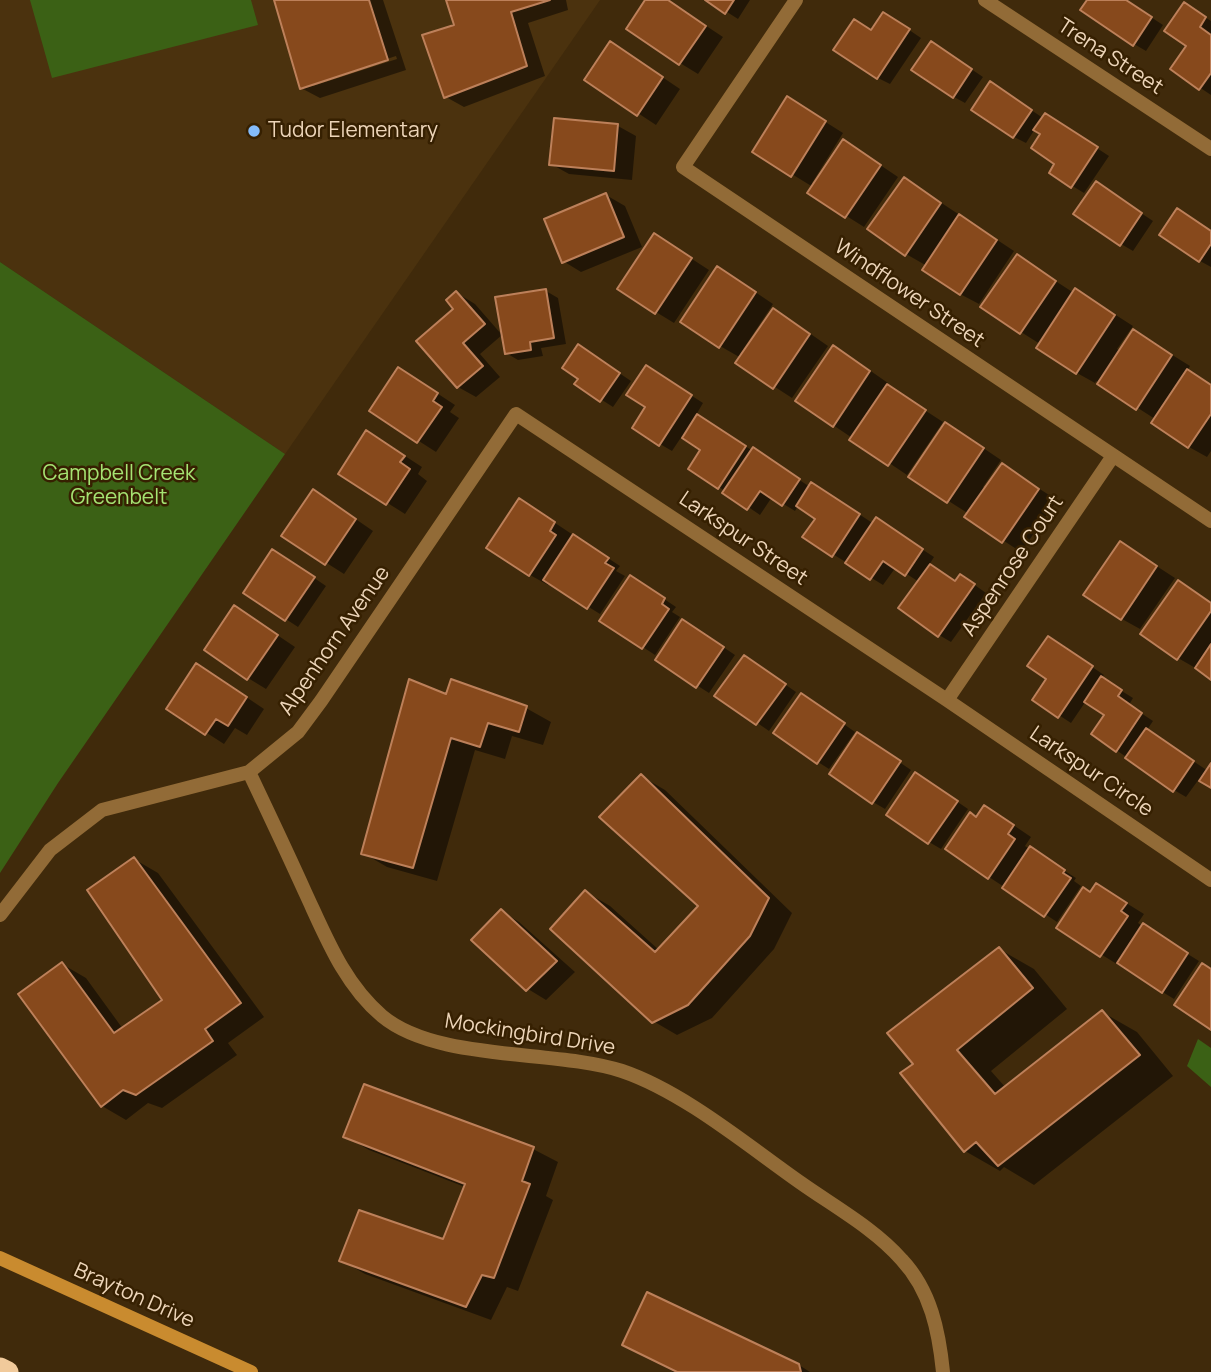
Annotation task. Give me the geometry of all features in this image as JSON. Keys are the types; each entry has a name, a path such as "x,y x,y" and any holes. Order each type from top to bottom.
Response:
{"highway":[{"path":"0,1368 8,1372"}],"main road":[{"name":"Brayton Drive","path":"0,1258 251,1372"}],"street":[{"name":"Windflower Street","path":"796,0 682,167 1211,521"},
{"name":"Trena Street","path":"985,0 1211,149"},
{"name":"Larkspur Street","path":"516,414 947,699"},
{"name":"Alpenhorn Avenue","path":"0,915 50,850 102,810 249,772 298,732 516,414"},
{"name":"Aspenrose Court","path":"947,699 1113,456"},
{"name":"Larkspur Circle","path":"947,699 1211,880"},
{"name":"Mockingbird Drive","path":"249,772 335,956 359,994 385,1018 415,1035 452,1045 574,1061 623,1072 686,1102 870,1232 903,1260 926,1295 939,1330 943,1372"}],"shaded area":[{"name":"Tudor Elementary","path":"0,0 600,0 285,454 0,262"}],"green space":[{"path":"30,0 251,0 258,25 52,78"},
{"name":"Campbell Creek Greenbelt","path":"0,262 285,454 58,783 0,873"},
{"path":"1198,1039 1211,1048 1211,1087 1187,1066"}],"building":[{"path":"274,0 369,0 388,60 300,89"},
{"path":"446,0 550,0 511,12 527,66 444,98 422,35 454,25"},
{"path":"645,0 668,0 706,26 679,65 626,29"},
{"path":"705,0 734,0 725,14"},
{"path":"1087,0 1126,0 1152,17 1133,46 1080,10"},
{"path":"1184,2 1206,17 1200,27 1211,35 1211,73 1199,90 1170,69 1186,46 1164,31"},
{"path":"883,12 910,29 877,79 833,50 854,19 871,30"},
{"path":"610,41 663,77 637,116 584,80"},
{"path":"931,41 972,69 953,98 911,70"},
{"path":"990,81 1032,110 1013,138 971,110"},
{"path":"787,96 826,121 791,177 752,152"},
{"path":"1045,113 1098,147 1071,188 1049,173 1054,164 1031,148 1040,134 1033,130"},
{"path":"554,118 618,124 614,171 549,165"},
{"path":"843,139 881,165 845,218 807,193"},
{"path":"904,177 941,203 905,256 867,229"},
{"path":"1096,181 1142,213 1120,246 1073,214"},
{"path":"606,193 624,237 562,263 544,219"},
{"path":"1177,208 1211,231 1211,244 1199,262 1159,235"},
{"path":"959,214 997,240 960,295 922,270"},
{"path":"654,233 692,258 655,314 617,289"},
{"path":"1017,254 1056,281 1020,334 980,307"},
{"path":"717,266 756,292 719,348 680,322"},
{"path":"1075,288 1115,315 1076,374 1036,348"},
{"path":"546,289 554,338 530,342 531,350 505,354 495,297"},
{"path":"456,291 485,324 463,343 483,366 457,388 416,341 453,309 446,300"},
{"path":"773,308 810,334 773,389 735,363"},
{"path":"1133,329 1172,355 1136,410 1097,384"},
{"path":"578,344 620,373 600,402 574,384 578,379 562,368"},
{"path":"833,345 870,371 833,427 795,401"},
{"path":"646,365 692,395 659,446 632,428 645,407 626,395"},
{"path":"398,367 438,393 433,401 442,407 417,443 369,411"},
{"path":"1187,369 1211,385 1211,414 1188,448 1151,423"},
{"path":"887,384 926,410 888,466 849,440"},
{"path":"697,414 746,446 718,489 688,469 700,450 682,438"},
{"path":"945,422 984,448 947,503 908,477"},
{"path":"366,430 405,456 400,462 410,469 386,505 338,474"},
{"path":"753,447 800,479 782,506 760,491 747,510 722,493"},
{"path":"1002,463 1039,489 1002,543 964,517"},
{"path":"811,482 860,514 832,557 802,537 815,519 796,506"},
{"path":"313,489 356,519 325,565 281,536"},
{"path":"519,498 555,522 550,531 556,535 529,576 486,548"},
{"path":"876,517 923,549 905,576 883,561 870,580 845,563"},
{"path":"573,534 609,558 605,563 614,568 587,609 543,580"},
{"path":"1120,541 1157,566 1121,620 1083,595"},
{"path":"272,549 315,577 285,621 243,593"},
{"path":"930,564 955,581 960,574 975,584 938,637 898,608"},
{"path":"630,575 665,598 662,604 669,609 642,649 599,621"},
{"path":"1178,580 1211,603 1211,611 1177,660 1140,634"},
{"path":"234,605 278,635 247,680 204,650"},
{"path":"682,619 724,647 696,688 655,660"},
{"path":"1048,636 1093,666 1058,718 1032,700 1046,679 1027,666"},
{"path":"1211,644 1211,680 1195,668"},
{"path":"744,655 786,684 756,725 714,696"},
{"path":"196,663 247,697 228,726 216,719 205,735 166,709"},
{"path":"1101,676 1122,690 1118,696 1142,713 1116,752 1091,734 1104,715 1084,702"},
{"path":"409,679 446,694 451,679 527,706 519,732 488,723 480,747 451,738 413,868 361,854"},
{"path":"801,693 845,723 817,764 773,733"},
{"path":"1146,728 1194,761 1173,792 1125,758"},
{"path":"857,732 901,761 872,804 829,774"},
{"path":"1211,763 1211,788 1199,781"},
{"path":"915,772 958,801 928,844 886,815"},
{"path":"641,774 769,898 750,936 688,1005 652,1023 550,929 585,890 655,952 698,906 599,817"},
{"path":"984,805 1014,825 1008,834 1015,839 988,879 945,849 970,812 976,817"},
{"path":"1030,846 1065,870 1063,873 1071,878 1044,917 1002,888"},
{"path":"134,857 241,1003 205,1029 213,1041 136,1095 123,1090 101,1107 18,994 62,962 114,1033 162,1000 87,890"},
{"path":"1096,883 1127,903 1121,911 1128,916 1100,957 1056,928 1083,887 1090,892"},
{"path":"501,909 557,961 526,991 471,940"},
{"path":"1143,923 1188,953 1162,993 1117,963"},
{"path":"999,947 1033,988 957,1050 995,1094 1102,1010 1140,1055 998,1166 976,1142 964,1152 900,1073 913,1064 887,1033"},
{"path":"1202,963 1211,969 1211,1030 1174,1005"},
{"path":"364,1084 534,1147 522,1181 530,1184 494,1278 482,1275 466,1307 339,1261 359,1210 443,1239 465,1184 343,1137"},
{"path":"647,1292 799,1364 801,1372 677,1372 622,1345"}],"place":[{"name":"Tudor Elementary","path":"254,131"}]}
